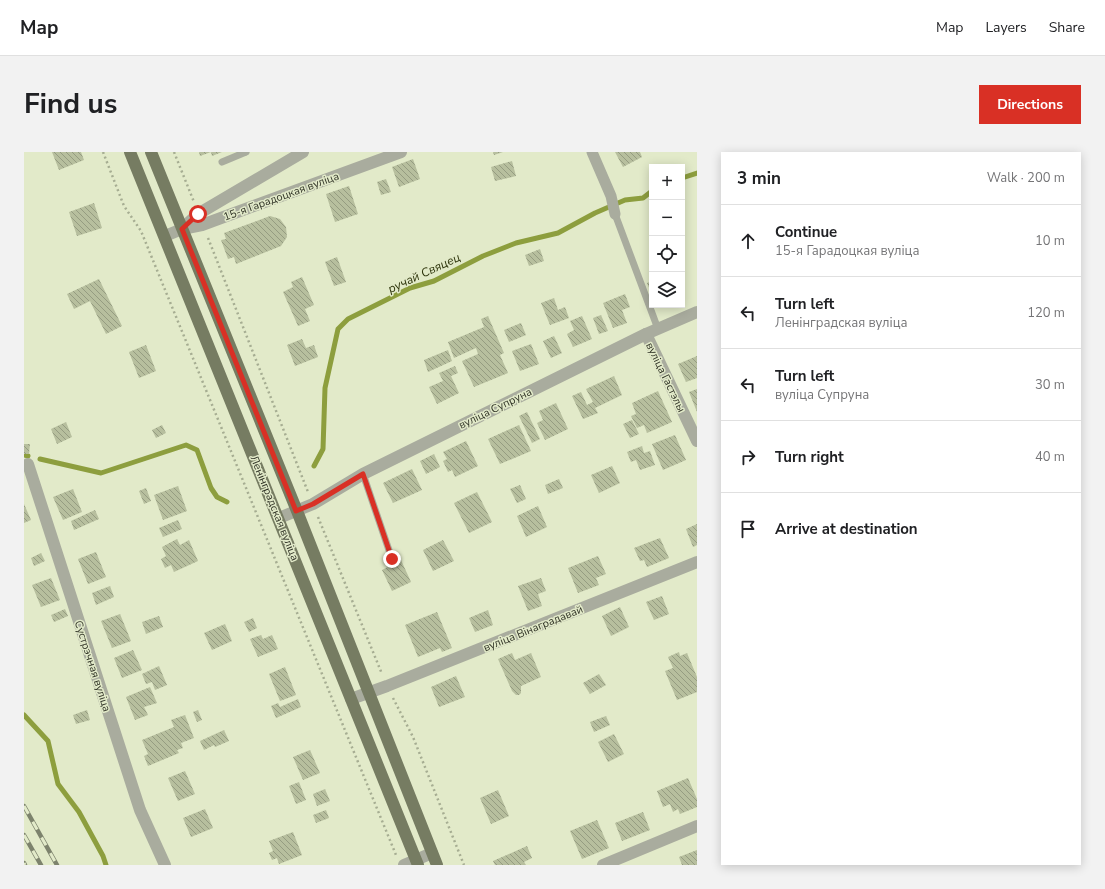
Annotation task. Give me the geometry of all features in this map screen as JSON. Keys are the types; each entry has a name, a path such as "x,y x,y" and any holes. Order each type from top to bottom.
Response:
{"main road":[{"name":"Ленінградская вуліца","path":"130,152 417,862"},
{"name":"Ленінградская вуліца","path":"151,152 369,692 437,865"}],"street":[{"name":"15-я Гарадоцкая вуліца","path":"182,229 198,214 303,152"},
{"name":"15-я Гарадоцкая вуліца","path":"182,229 202,225 401,152"},
{"path":"592,152 611,196 615,214"},
{"path":"165,236 182,229"},
{"name":"вуліца Супруна","path":"279,518 313,504 363,474 646,334 697,312"},
{"name":"вуліца Гастэлы","path":"646,334 697,441"},
{"name":"Сустрэчная вуліца","path":"28,464 140,810 165,865"},
{"name":"вуліца Вінаградавай","path":"352,699 697,562"},
{"path":"603,865 697,826"},
{"path":"400,863 417,862 432,853"}],"lane":[{"path":"222,162 246,152"},
{"path":"615,214 658,329"},
{"path":"363,474 392,559"}],"path":[{"path":"103,152 124,206 141,230 400,863"}],"building":[{"path":"52,152 81,152 84,160 59,170"},
{"path":"199,152 211,152 200,156"},
{"path":"211,152 222,152 212,156"},
{"path":"493,152 503,152 494,155"},
{"path":"615,152 640,152 642,157 623,167"},
{"path":"413,159 420,179 399,187 392,167"},
{"path":"512,161 516,176 495,181 491,167"},
{"path":"386,179 391,192 381,195 377,182"},
{"path":"349,186 358,214 335,222 326,194"},
{"path":"94,203 102,228 77,236 69,212"},
{"path":"270,216 280,219 286,227 287,237 281,246 236,264 234,257 228,259 221,240 226,239 224,233"},
{"path":"540,249 544,261 529,266 525,255"},
{"path":"337,257 346,282 334,286 325,262"},
{"path":"302,277 314,305 305,309 310,321 298,326 283,292 293,287 291,282"},
{"path":"99,279 122,326 106,334 90,301 74,309 67,294"},
{"path":"625,294 630,307 622,310 627,323 613,328 603,303"},
{"path":"554,298 558,310 565,307 569,318 550,325 541,303"},
{"path":"601,315 608,331 599,334 593,318"},
{"path":"488,316 504,353 500,355 508,373 474,387 462,361 478,354 476,348 454,358 448,342 484,327 481,319"},
{"path":"582,316 592,339 573,347 567,334 574,330 570,321"},
{"path":"521,323 526,335 509,342 504,330"},
{"path":"554,336 562,353 551,358 543,341"},
{"path":"302,339 306,348 314,345 318,357 295,366 287,345"},
{"path":"531,344 539,364 520,371 512,351"},
{"path":"146,345 156,371 139,378 129,352"},
{"path":"448,350 452,361 428,372 424,360"},
{"path":"697,356 697,378 686,382 678,364"},
{"path":"455,366 458,373 451,376 459,393 437,404 429,387 443,381 439,373"},
{"path":"614,376 622,395 595,408 598,413 583,419 572,396 581,392 587,405 593,402 586,389"},
{"path":"697,389 697,412 689,392"},
{"path":"658,391 672,422 647,433 644,425 637,428 631,416 636,414 632,403"},
{"path":"556,403 568,429 545,440 537,423 543,420 539,411"},
{"path":"527,412 540,439 532,443 519,416"},
{"path":"632,420 639,434 630,438 623,424"},
{"path":"66,422 72,437 57,444 51,429"},
{"path":"162,425 166,433 156,438 152,430"},
{"path":"519,425 531,451 500,464 488,439"},
{"path":"675,435 686,460 663,470 652,444"},
{"path":"466,441 478,466 455,477 452,470 448,472 443,461 447,459 443,452"},
{"path":"24,444 30,444 29,454 24,454"},
{"path":"642,446 644,453 650,451 655,465 640,470 636,460 631,462 627,452"},
{"path":"434,454 440,467 426,474 420,461"},
{"path":"612,466 620,483 599,493 591,475"},
{"path":"412,469 422,490 393,503 383,483"},
{"path":"559,479 563,488 548,494 545,485"},
{"path":"520,485 526,499 517,503 510,489"},
{"path":"178,486 187,511 163,520 154,495"},
{"path":"146,488 151,501 144,504 139,491"},
{"path":"73,489 82,512 63,520 53,497"},
{"path":"477,492 492,522 469,533 454,503"},
{"path":"24,504 31,520 24,523"},
{"path":"538,506 547,527 526,537 517,516"},
{"path":"95,510 99,519 74,530 71,521"},
{"path":"178,520 182,529 163,537 159,528"},
{"path":"697,524 697,545 693,547 686,529"},
{"path":"660,538 669,558 647,567 644,560 640,561 634,548"},
{"path":"177,539 180,545 189,540 198,561 174,572 171,565 165,568 161,559 166,556 162,547"},
{"path":"443,540 454,561 433,571 423,550"},
{"path":"96,552 106,577 88,584 78,559"},
{"path":"41,553 45,561 34,566 31,558"},
{"path":"598,556 606,574 596,578 599,585 578,593 568,568"},
{"path":"401,560 411,582 392,591 382,570"},
{"path":"51,578 60,600 41,607 32,585"},
{"path":"541,578 546,591 538,594 542,606 528,611 518,586"},
{"path":"110,586 114,597 96,605 92,593"},
{"path":"662,596 669,614 654,620 646,602"},
{"path":"620,607 629,627 611,636 602,616"},
{"path":"65,609 68,616 54,622 51,615"},
{"path":"488,610 493,625 475,632 469,618"},
{"path":"437,612 452,648 442,652 440,648 418,657 405,625"},
{"path":"120,614 131,641 112,648 101,621"},
{"path":"159,616 163,627 146,634 142,622"},
{"path":"253,618 257,628 249,632 244,622"},
{"path":"225,624 232,641 212,650 204,633"},
{"path":"261,635 263,639 272,635 278,649 258,657 250,639"},
{"path":"133,650 142,670 122,678 114,658"},
{"path":"679,652 680,656 687,653 697,677 697,692 677,700 665,671 673,668 668,657"},
{"path":"512,653 515,660 531,653 541,677 521,686 521,693 519,695 516,695 512,691 498,659"},
{"path":"159,666 167,685 155,690 152,682 146,684 142,674"},
{"path":"285,667 296,695 280,701 269,674"},
{"path":"599,674 606,685 590,694 583,683"},
{"path":"456,676 465,697 439,707 431,687"},
{"path":"150,687 157,703 144,707 148,715 135,720 126,697"},
{"path":"298,699 301,707 276,718 271,706 278,703 280,707"},
{"path":"87,710 90,720 76,724 73,715"},
{"path":"198,710 202,720 197,722 193,712"},
{"path":"185,715 194,738 181,743 183,748 177,750 179,753 148,766 144,756 148,754 142,740 174,727 171,720"},
{"path":"606,716 610,725 594,732 590,722"},
{"path":"224,730 229,741 215,747 214,745 204,750 200,741"},
{"path":"614,734 624,754 608,762 598,742"},
{"path":"310,750 320,773 303,780 293,757"},
{"path":"185,771 195,794 178,801 168,778"},
{"path":"688,778 697,799 697,807 680,814 678,809 673,812 670,804 663,807 657,791"},
{"path":"299,782 306,800 296,804 289,786"},
{"path":"325,789 330,801 317,806 313,794"},
{"path":"498,790 509,816 491,824 480,798"},
{"path":"205,809 213,828 191,837 183,818"},
{"path":"326,810 329,818 316,823 313,815"},
{"path":"643,812 650,830 622,841 615,823"},
{"path":"597,820 609,848 582,859 570,831"},
{"path":"293,832 302,855 279,864 277,858 272,860 269,853 273,851 269,841"},
{"path":"527,846 532,858 524,862 526,865 495,865 493,861"},
{"path":"697,850 697,865 682,865 679,857"}],"waterway":[{"name":"ручай Свяцец","path":"685,177 697,173"},
{"name":"ручай Свяцец","path":"314,466 323,449 325,388 338,329 348,319 410,288 434,281 483,256 516,243 558,233 595,213 625,200 643,198 649,193"},
{"name":"ручай Свяцец","path":"40,459 101,473 186,445 197,450 211,488 217,497 227,502"},
{"name":"ручай Свяцец","path":"24,455 28,456"},
{"path":"24,715 48,741 58,784 79,812 103,856 106,865"}],"railway":[{"path":"24,806 57,865"},
{"path":"24,835 41,865"}],"route":[{"path":"198,214 182,229 296,511 313,504 363,474 392,559"}]}
